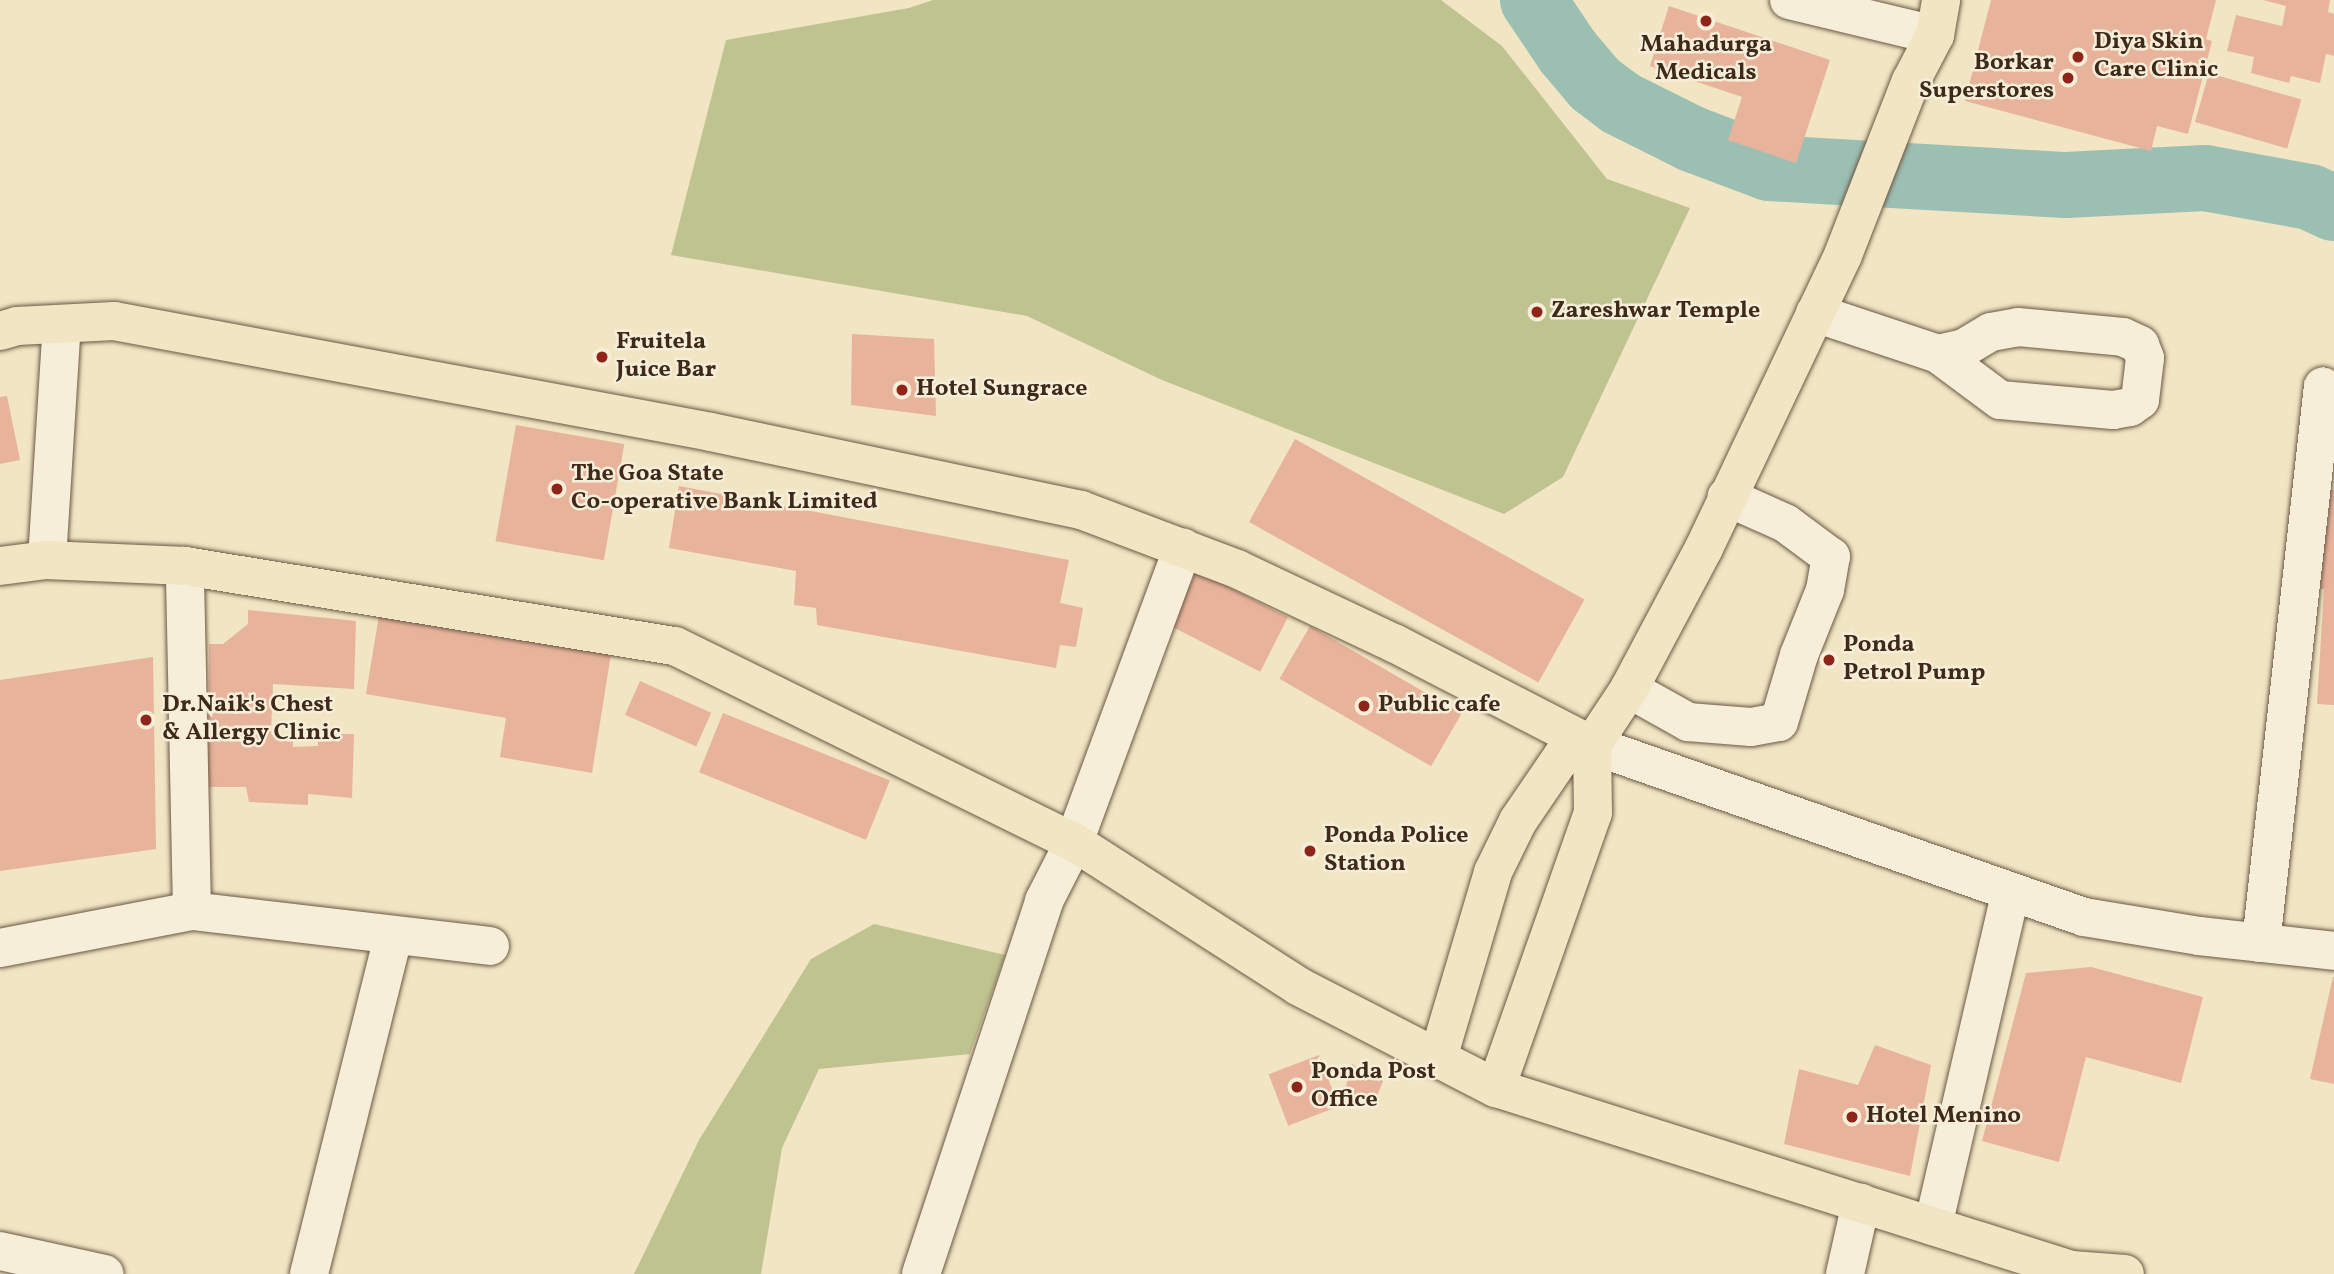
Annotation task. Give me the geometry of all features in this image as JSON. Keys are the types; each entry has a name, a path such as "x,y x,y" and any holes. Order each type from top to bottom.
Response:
{"main road":[{"path":"1496,1088 1593,813 1592,745 1629,689 1704,548 1843,255 1938,17"},
{"path":"0,331 17,326 114,321 711,432 1081,510 1237,569 1384,638 1592,745"},
{"path":"0,566 47,560 185,565 675,646 1074,842 1298,986 1496,1088 2071,1270 2125,1274"},
{"path":"1438,1058 1493,872 1518,821 1563,755 1592,745"}],"street":[{"path":"1789,0 1938,17"},
{"path":"1815,313 1938,354 2000,401 2113,410 2130,407 2140,400 2145,358 2140,345 2123,337 2018,327 1991,332 1964,348 1938,354"},
{"path":"47,560 62,324"},
{"path":"2261,943 2323,386"},
{"path":"1629,689 1688,722 1751,727 1779,722 1799,655 1825,590 1831,557 1785,523 1727,497"},
{"path":"921,1274 1044,901 1074,842 1183,548"},
{"path":"185,565 192,911"},
{"path":"1592,745 2084,917 2334,951"},
{"path":"1933,1226 2011,892"},
{"path":"0,948 192,911 490,946"},
{"path":"309,1274 393,936"},
{"path":"1844,1274 1861,1203"},
{"path":"21,1261 105,1274"}],"green space":[{"path":"933,0 1441,0 1502,46 1607,179 1690,208 1563,477 1504,514 1162,380 1027,316 671,255 726,40 909,8"},
{"path":"874,924 1005,955 970,1054 819,1069 782,1148 761,1274 634,1274 699,1140 811,959"}],"building":[{"path":"1991,0 2216,0 2206,39 2212,41 2188,134 2157,126 2151,151 1965,101"},
{"path":"2263,0 2330,0 2328,12 2334,14 2334,56 2326,54 2320,83 2291,76 2289,83 2251,73 2254,57 2227,51 2236,15 2282,26 2286,6"},
{"path":"1669,6 1830,60 1796,163 1728,140 1742,97 1650,66"},
{"path":"2209,73 2301,99 2287,148 2195,122"},
{"path":"852,334 934,339 936,416 851,405"},
{"path":"7,396 20,460 0,464 0,397"},
{"path":"516,425 624,444 604,560 496,541"},
{"path":"1295,439 1584,599 1538,683 1249,522"},
{"path":"679,486 1069,560 1060,603 1083,608 1076,647 1060,645 1056,668 817,625 816,608 794,605 796,571 669,548"},
{"path":"2331,489 2334,490 2334,705 2317,704 2324,589 2302,588 2306,525 2328,525"},
{"path":"1197,571 1288,617 1260,672 1169,625"},
{"path":"248,610 356,621 354,689 273,684 271,734 293,736 293,747 318,746 318,734 354,734 352,798 308,794 308,805 249,802 246,787 208,787 209,644 223,644 248,624"},
{"path":"379,615 611,654 592,773 500,757 506,718 366,694"},
{"path":"1310,626 1462,714 1431,766 1280,679"},
{"path":"153,657 156,849 0,871 0,680"},
{"path":"640,681 711,713 696,747 625,715"},
{"path":"723,713 890,780 866,840 699,772"},
{"path":"2091,967 2203,997 2181,1083 2086,1057 2059,1162 1982,1141 2026,973"},
{"path":"2334,977 2334,1084 2310,1079"},
{"path":"1875,1045 1931,1065 1910,1176 1784,1144 1799,1069 1858,1085"},
{"path":"1319,1055 1339,1106 1288,1126 1269,1074"},
{"path":"1352,1064 1383,1081 1373,1106 1345,1090"}],"waterway":[{"path":"1533,0 1568,52 1595,84 1620,103 1692,139 1769,168 2066,185 2205,178 2310,197 2334,208"}],"place":[{"name":"Mahadurga Medicals","path":"1706,21"},
{"name":"Diya Skin Care Clinic","path":"2078,57"},
{"name":"Borkar Superstores","path":"2068,78"},
{"name":"Zareshwar Temple","path":"1537,312"},
{"name":"Fruitela Juice Bar","path":"602,357"},
{"name":"Hotel Sungrace","path":"902,390"},
{"name":"The Goa State Co-operative Bank Limited","path":"557,489"},
{"name":"Ponda Petrol Pump","path":"1829,660"},
{"name":"Public cafe","path":"1364,706"},
{"name":"Dr.Naik's Chest & Allergy Clinic","path":"146,720"},
{"name":"Ponda Police Station","path":"1310,851"},
{"name":"Ponda Post Office","path":"1297,1087"},
{"name":"Hotel Menino","path":"1852,1117"}]}
